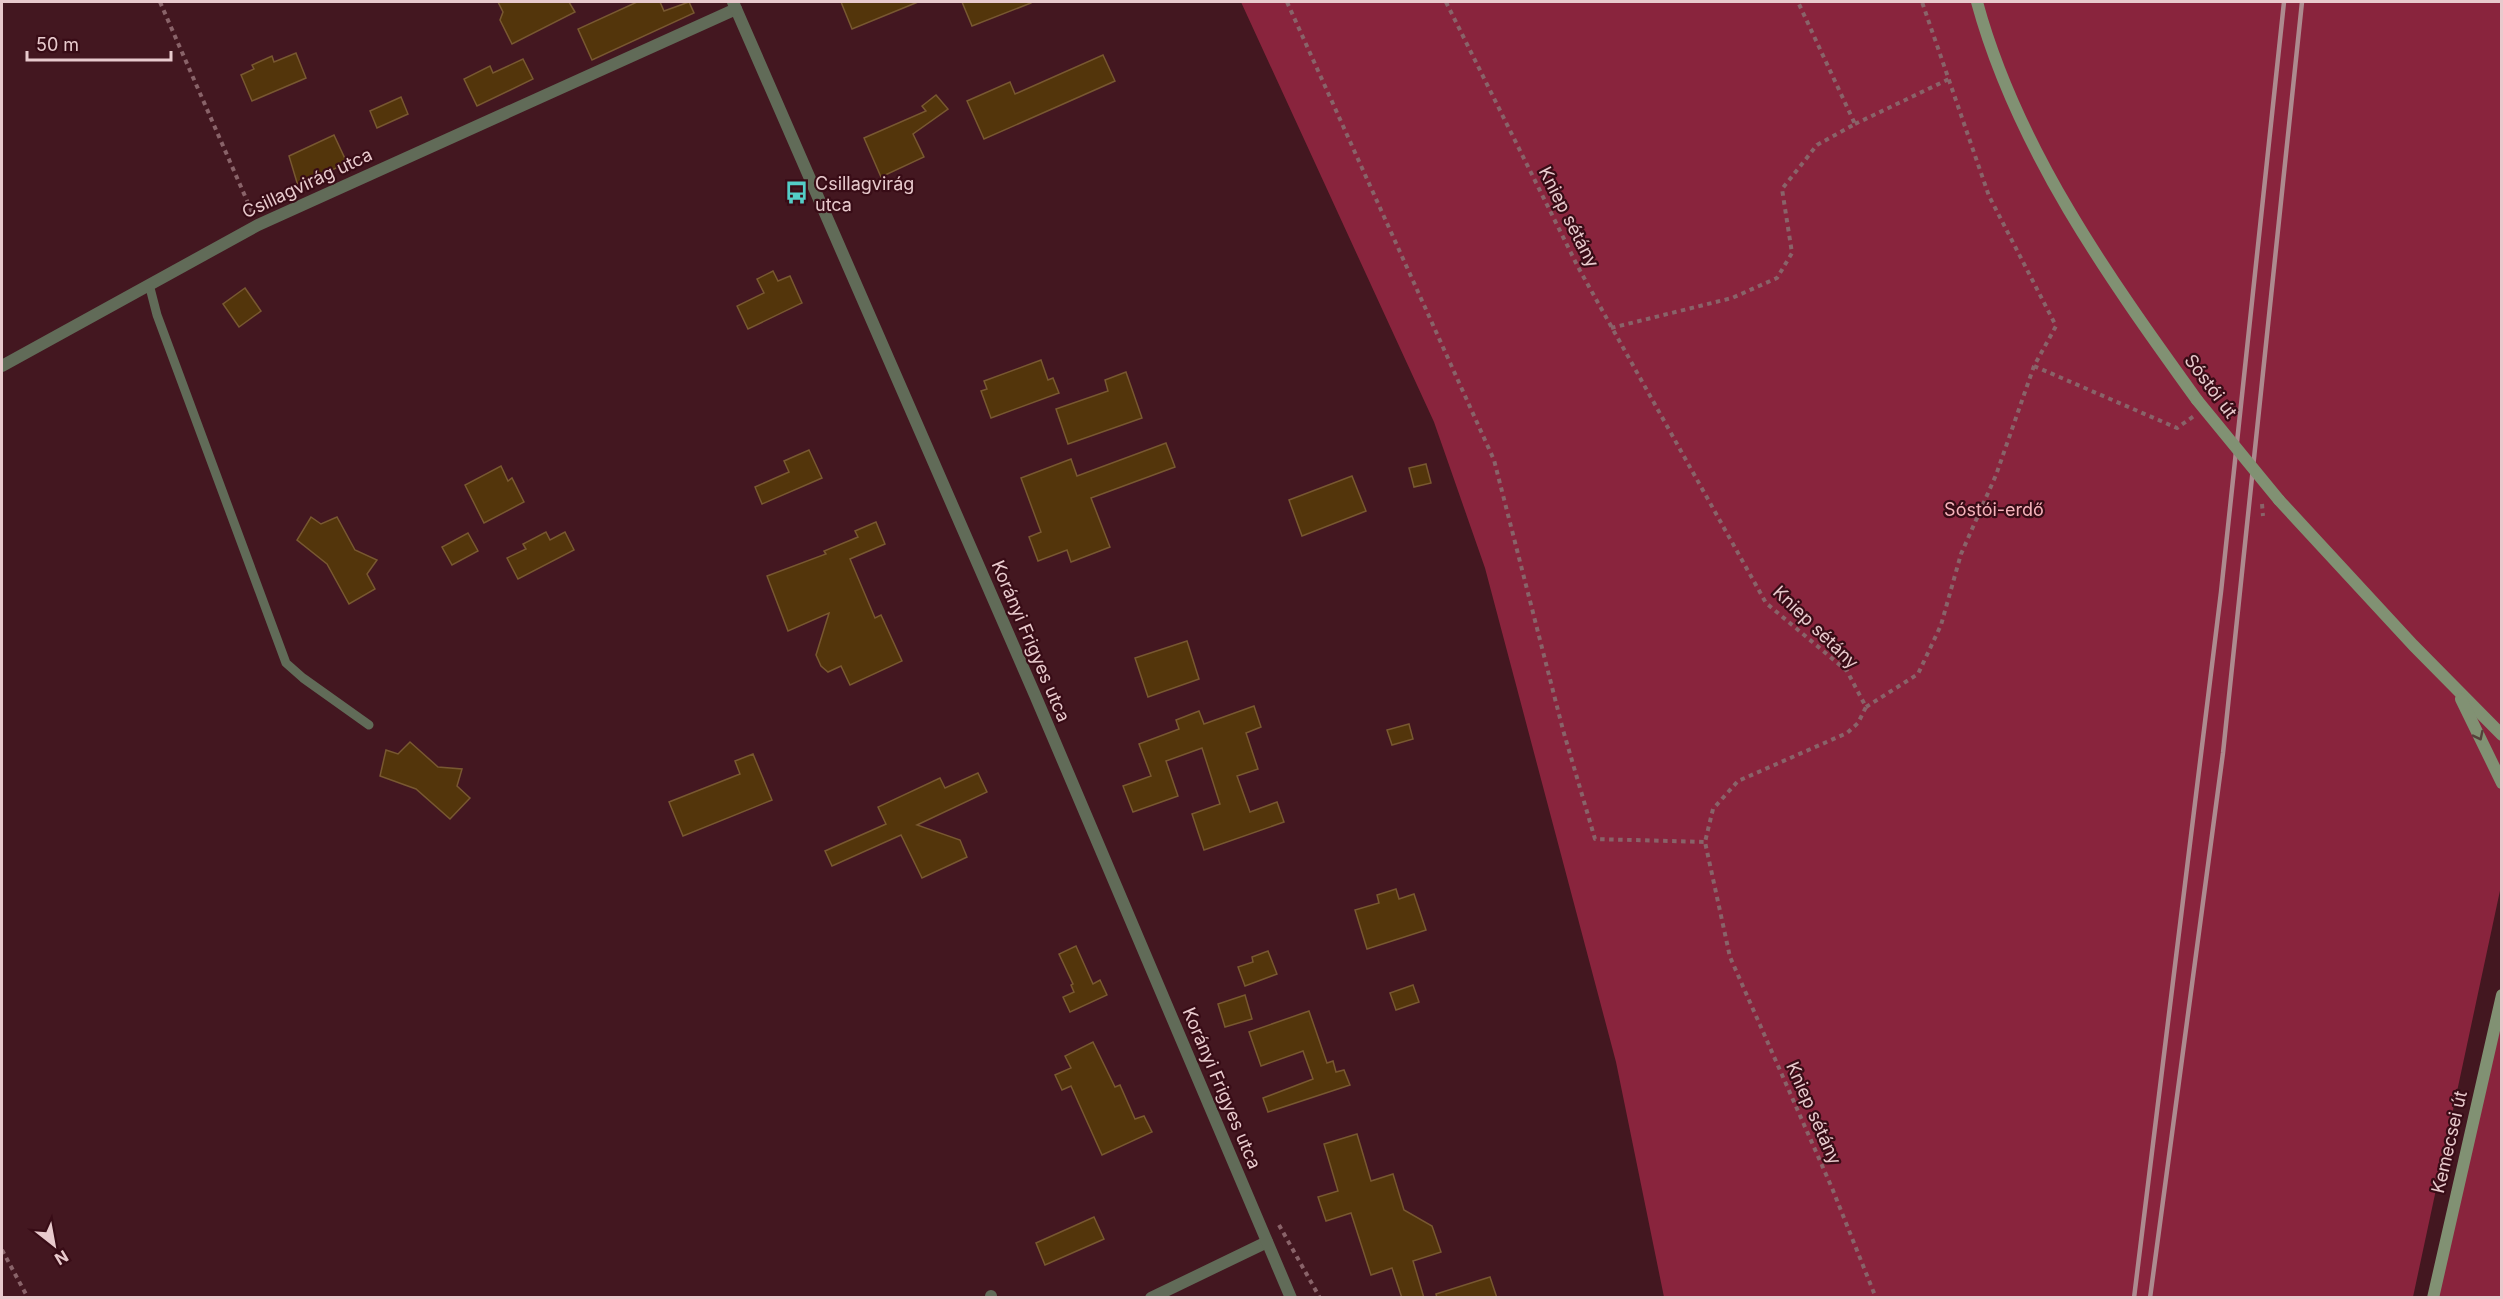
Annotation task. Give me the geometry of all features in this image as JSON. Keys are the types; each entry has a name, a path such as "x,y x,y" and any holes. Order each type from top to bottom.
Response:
{"main road":[{"name":"Sóstói út","path":"1977,2 1998,66 2069,208 2104,267 2197,400 2279,500 2502,735"},
{"path":"2456,689 2502,783"},
{"name":"Kemecsei út","path":"2433,1298 2502,995"}],"street":[{"name":"Csillagvirág utca","path":"2,366 258,225 734,5"},
{"name":"Korányi Frigyes utca","path":"734,5 1035,695 1291,1298"},
{"path":"1150,1298 1267,1242"}],"lane":[{"path":"149,284 157,315 286,663 303,678 369,725"}],"path":[{"path":"160,2 258,225"},
{"path":"1287,2 1494,460 1563,730 1595,839 1705,842"},
{"name":"Kniep sétány","path":"1446,2 1578,267 1766,603 1847,671 1866,707 1858,723 1847,733 1738,781 1713,809 1705,842 1730,957 1832,1188 1876,1298"},
{"path":"1798,2 1855,124"},
{"path":"1866,707 1918,674 1941,625 1961,554 1996,475 2034,366 2056,326 1989,196 1922,2"},
{"path":"1611,328 1732,298 1777,278 1792,254 1782,189 1817,145 1949,79"},
{"path":"2034,366 2177,428"},
{"path":"2,1250 28,1298"}],"green space":[{"name":"Sóstói-erdő","path":"1241,2 2501,2 2501,886 2413,1297 1664,1297 1616,1062 1485,568 1434,422"},
{"path":"2501,1024 2501,1297 2437,1298"}],"building":[{"path":"498,2 569,2 575,12 512,44 500,20 503,12"},
{"path":"637,2 660,2 664,11 689,2 694,13 592,60 578,29"},
{"path":"841,2 918,2 852,29"},
{"path":"962,2 1031,2 1031,3 972,26"},
{"path":"296,53 306,78 252,101 241,75 254,69 252,65 272,56 274,62"},
{"path":"1103,55 1115,81 984,139 967,101 1010,82 1015,94"},
{"path":"523,59 533,79 477,106 464,79 490,66 493,73"},
{"path":"936,95 948,109 913,134 924,157 881,177 864,138 926,111 922,106"},
{"path":"401,97 408,114 377,128 370,111"},
{"path":"334,135 347,163 298,186 289,156"},
{"path":"773,271 778,281 790,276 802,303 748,329 737,306 764,293 757,279"},
{"path":"245,288 261,311 239,327 223,304"},
{"path":"1041,360 1048,380 1053,378 1059,393 991,418 981,391 987,389 984,381"},
{"path":"1126,372 1142,418 1068,444 1056,409 1108,391 1105,380"},
{"path":"1166,443 1175,467 1091,498 1110,547 1071,562 1067,550 1038,561 1029,537 1041,532 1021,478 1071,459 1077,476"},
{"path":"809,450 822,478 762,504 755,487 789,472 784,461"},
{"path":"1426,464 1431,483 1414,487 1409,468"},
{"path":"501,466 508,481 512,478 524,502 484,523 465,485"},
{"path":"1352,476 1366,511 1302,536 1289,500"},
{"path":"311,517 321,524 337,517 355,550 377,560 367,574 375,589 349,604 327,564 297,540"},
{"path":"876,522 885,544 850,559 875,618 881,615 902,661 850,685 841,666 828,672 821,666 816,655 829,613 788,631 767,576 826,554 824,551 858,537 855,531"},
{"path":"546,532 550,540 565,532 574,550 518,579 507,558 526,549 523,544"},
{"path":"468,533 478,551 452,565 442,547"},
{"path":"1187,641 1199,679 1148,697 1135,658"},
{"path":"1254,706 1261,727 1246,733 1258,769 1237,776 1250,812 1277,802 1284,822 1204,850 1192,814 1220,804 1202,748 1166,761 1178,796 1133,812 1123,786 1151,776 1139,744 1179,729 1176,720 1199,711 1204,724"},
{"path":"1409,724 1413,739 1392,745 1387,730"},
{"path":"410,742 438,767 462,769 457,786 470,798 450,819 416,789 380,776 386,750 398,754"},
{"path":"753,754 772,800 683,836 669,802 740,774 735,761"},
{"path":"978,773 987,792 917,825 960,840 967,857 922,878 901,835 832,866 825,851 886,824 878,807 940,778 945,788"},
{"path":"1396,889 1399,899 1414,894 1426,930 1367,949 1355,910 1379,903 1377,895"},
{"path":"1076,946 1093,984 1100,980 1107,995 1070,1012 1063,997 1074,992 1071,985 1073,984 1059,954"},
{"path":"1268,951 1277,974 1245,986 1238,967 1253,962 1252,957"},
{"path":"1413,985 1419,1002 1396,1010 1390,993"},
{"path":"1245,995 1252,1019 1225,1027 1218,1004"},
{"path":"1309,1011 1327,1063 1333,1061 1336,1072 1344,1070 1350,1085 1268,1112 1263,1098 1313,1079 1303,1051 1261,1066 1249,1032"},
{"path":"1093,1042 1115,1087 1120,1085 1135,1119 1144,1116 1152,1132 1102,1155 1071,1086 1062,1090 1055,1075 1071,1068 1065,1056"},
{"path":"1357,1134 1371,1181 1393,1174 1404,1210 1432,1226 1441,1252 1413,1261 1424,1298 1402,1298 1392,1268 1371,1275 1351,1213 1326,1221 1318,1197 1338,1191 1324,1144"},
{"path":"1094,1217 1104,1239 1045,1265 1036,1243"},
{"path":"1490,1277 1497,1298 1437,1298 1436,1294"}],"railway":[{"path":"2134,1298 2221,592 2284,2"},
{"path":"2150,1298 2223,753 2302,2"}],"place":[{"name":"Csillagvirág utca","path":"797,193"}]}
